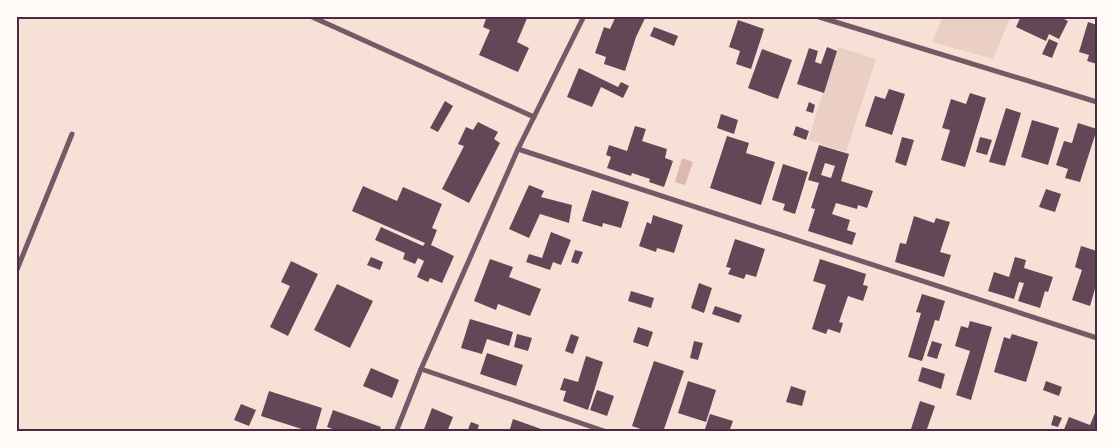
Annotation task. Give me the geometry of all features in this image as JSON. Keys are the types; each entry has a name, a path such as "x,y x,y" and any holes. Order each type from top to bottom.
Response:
{"street":[{"path":"310,16 534,117"},
{"path":"396,432 421,369 518,149 584,16"},
{"path":"816,16 1097,102"},
{"path":"16,272 72,134"},
{"path":"518,149 1097,338"},
{"path":"421,369 607,432"}],"shaded area":[{"path":"943,16 1011,16 993,59 932,42"},
{"path":"838,47 876,59 846,152 808,140"},
{"path":"682,158 693,162 685,185 675,182"}],"building":[{"path":"487,16 528,16 517,42 529,48 518,72 479,55 490,30 483,27"},
{"path":"616,16 646,16 636,37 625,71 604,64 606,57 595,53 604,27 610,29"},
{"path":"1021,16 1058,16 1068,21 1059,39 1049,34 1046,41 1016,27"},
{"path":"738,20 764,29 751,69 736,64 740,51 729,47"},
{"path":"1088,22 1097,25 1097,64 1087,61 1089,55 1079,52"},
{"path":"654,27 678,36 674,46 650,36"},
{"path":"1049,39 1058,43 1052,58 1042,54"},
{"path":"827,47 837,51 824,93 797,84 809,48 818,51 815,62 821,64"},
{"path":"762,49 792,60 778,99 748,88"},
{"path":"579,68 618,87 621,82 629,86 623,98 601,87 592,107 567,97"},
{"path":"889,89 905,94 892,135 865,126 875,96 885,99"},
{"path":"970,93 986,98 965,167 941,160 950,130 942,128 951,99 966,104"},
{"path":"445,101 453,106 438,132 430,128"},
{"path":"809,102 815,105 813,113 806,111"},
{"path":"1006,108 1021,113 1005,166 989,162"},
{"path":"721,114 738,120 734,134 717,128"},
{"path":"1032,120 1059,128 1048,165 1021,157"},
{"path":"478,122 498,132 494,139 500,143 469,203 442,189 464,146 458,144 466,127 473,130"},
{"path":"1078,123 1097,129 1080,182 1065,178 1068,169 1056,165 1064,141 1072,143"},
{"path":"635,126 646,129 642,141 667,149 665,158 673,161 664,187 649,182 650,179 632,173 631,176 607,168 611,157 606,155 609,145 627,151"},
{"path":"796,126 809,131 806,140 793,135"},
{"path":"727,136 749,143 746,153 775,162 761,205 710,188"},
{"path":"902,137 914,140 906,166 895,162"},
{"path":"980,137 992,140 987,155 976,152"},
{"path":"819,145 849,154 841,181 873,191 867,208 858,205 857,209 836,203 832,214 850,220 847,230 856,233 852,245 808,231 815,209 811,208 819,183 808,180","holes":["825,163 835,166 831,178 821,175"]},
{"path":"783,164 808,172 795,214 783,210 785,204 772,200"},
{"path":"529,185 544,191 541,197 572,205 569,223 540,214 529,238 509,229"},
{"path":"363,186 397,201 403,187 442,204 432,228 437,230 431,245 454,256 442,283 430,278 428,282 417,277 424,261 418,258 415,264 403,259 405,253 375,240 381,227 423,246 425,243 352,211"},
{"path":"1046,189 1061,194 1055,212 1039,207"},
{"path":"592,190 629,202 621,228 603,223 602,227 582,221"},
{"path":"653,215 683,225 674,253 657,248 656,252 639,246 647,222 651,224"},
{"path":"914,216 934,223 936,218 950,222 940,252 951,255 944,277 895,262 900,243 906,244"},
{"path":"551,232 571,240 561,265 553,262 550,270 526,262 529,254 542,258"},
{"path":"735,239 765,249 756,277 746,274 744,279 728,274 731,268 726,267"},
{"path":"1081,246 1097,251 1097,282 1090,306 1072,300 1082,270 1075,267"},
{"path":"575,250 583,252 578,264 571,262"},
{"path":"371,257 383,262 380,270 367,265"},
{"path":"1015,257 1026,260 1024,268 1053,277 1048,292 1045,291 1040,308 1018,301 1024,283 1019,282 1014,299 988,291 994,272 1009,277"},
{"path":"490,259 513,267 509,277 541,289 530,316 498,304 496,310 474,301"},
{"path":"820,259 866,274 863,285 868,286 863,301 848,296 839,322 843,323 840,333 828,329 826,334 812,329 826,285 813,281"},
{"path":"291,261 318,274 288,336 270,327 290,286 281,282"},
{"path":"699,283 712,288 704,313 691,308"},
{"path":"337,284 373,301 350,348 314,330"},
{"path":"631,291 654,298 651,308 628,301"},
{"path":"922,294 945,301 939,321 935,320 922,361 908,357 921,313 916,312"},
{"path":"715,306 742,315 739,323 712,314"},
{"path":"470,319 513,332 509,346 487,339 482,354 461,348"},
{"path":"970,321 992,327 971,400 956,395 970,351 955,346 961,326 968,328"},
{"path":"638,327 653,332 648,347 633,342"},
{"path":"517,334 532,338 528,351 514,347"},
{"path":"571,334 579,337 573,354 565,351"},
{"path":"1012,334 1038,342 1026,382 994,372 1004,337 1010,339"},
{"path":"694,341 703,343 698,360 690,358"},
{"path":"932,341 942,344 937,359 927,356"},
{"path":"487,353 523,365 516,386 480,374"},
{"path":"586,356 603,362 588,410 563,401 566,391 560,390 564,378 578,382"},
{"path":"654,361 684,371 663,432 649,432 632,426"},
{"path":"922,367 945,374 941,389 918,381"},
{"path":"371,368 399,380 392,398 363,386"},
{"path":"688,381 716,390 706,422 678,413"},
{"path":"1046,381 1062,387 1059,396 1043,390"},
{"path":"791,386 806,391 802,406 786,402"},
{"path":"597,390 614,396 607,416 590,410"},
{"path":"269,391 322,408 315,432 261,416"},
{"path":"920,401 935,406 926,432 910,432"},
{"path":"241,404 256,410 249,426 234,420"},
{"path":"432,408 453,417 447,432 423,432"},
{"path":"1097,408 1097,432 1063,432 1069,417 1090,425"},
{"path":"333,410 381,427 379,432 341,432 327,427"},
{"path":"710,414 733,421 729,432 704,432"},
{"path":"1054,415 1062,418 1058,427 1051,425"},
{"path":"513,419 541,429 540,432 509,432"},
{"path":"471,422 479,425 477,432 467,432"}]}
